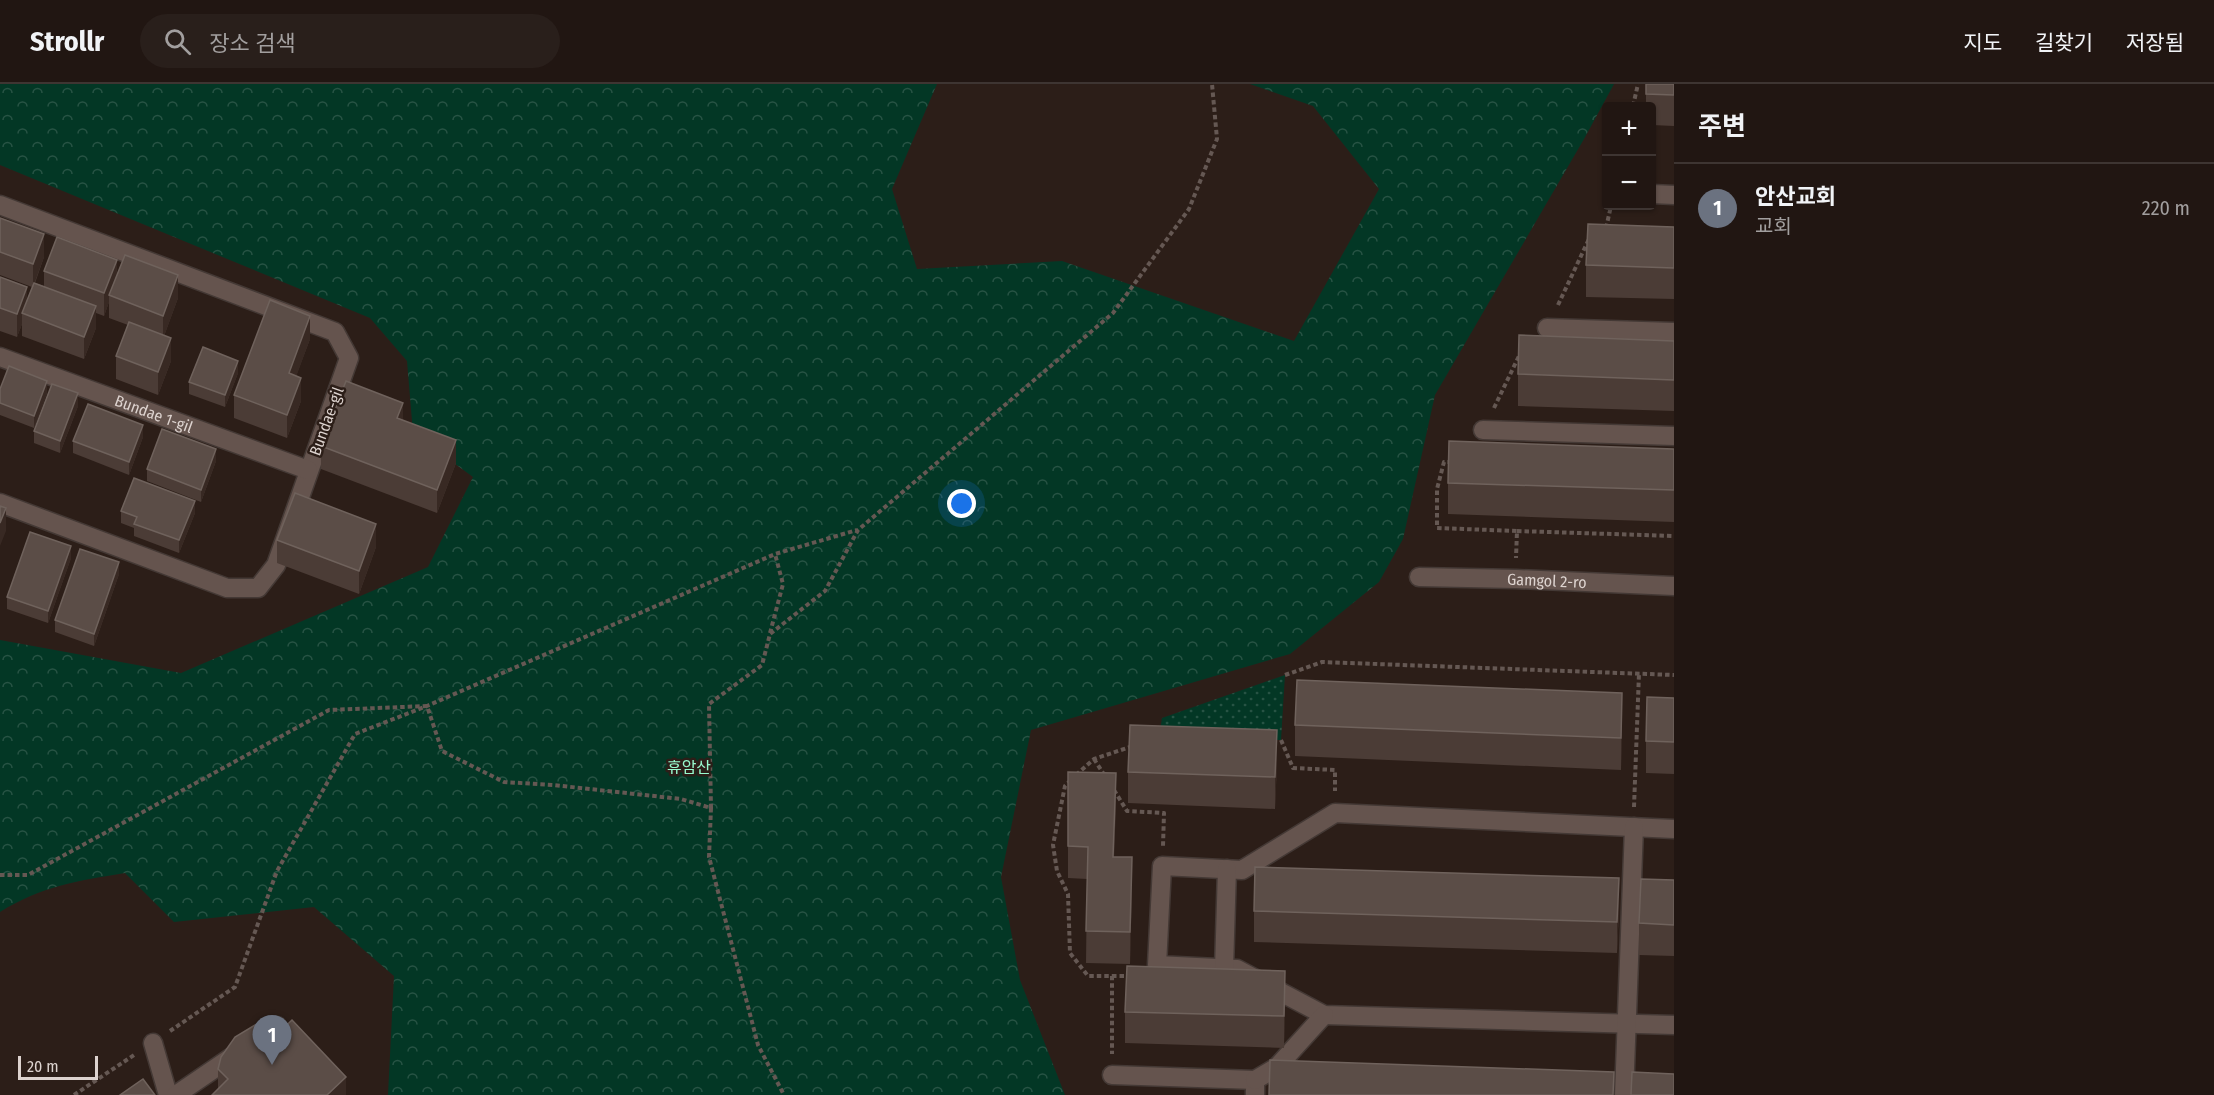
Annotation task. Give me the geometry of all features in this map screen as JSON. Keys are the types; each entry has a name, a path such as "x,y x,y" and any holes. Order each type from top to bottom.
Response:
{"street":[{"path":"1656,194 1674,195"},
{"name":"Bundae-gil","path":"0,205 335,332 349,358 276,565 258,588 227,588 0,503"},
{"path":"1547,328 1674,332"},
{"name":"Bundae 1-gil","path":"0,357 308,470"},
{"path":"1483,430 1674,436"},
{"name":"Gamgol 2-ro","path":"1419,577 1674,586"},
{"path":"1674,829 1335,813 1242,870 1162,866 1157,965 1237,969 1324,1015 1674,1025"},
{"path":"1624,1095 1634,827"},
{"path":"1224,969 1227,869"},
{"path":"1112,1075 1255,1087 1277,1067 1324,1015"},
{"path":"176,1095 277,1026"},
{"path":"153,1043 168,1095"}],"path":[{"path":"770,634 825,591 858,530 1113,313 1189,209 1217,139 1212,84"},
{"path":"1634,102 1638,84"},
{"path":"74,1095 235,987 277,871 355,734 427,706 775,554 858,530"},
{"path":"1516,531 1674,536"},
{"path":"775,554 783,584 762,665 709,704 711,808 709,857 758,1045 784,1095"},
{"path":"1285,675 1322,662 1674,675"},
{"path":"1634,827 1639,673"},
{"path":"427,706 442,752 504,782 681,799 711,808"},
{"path":"0,875 28,875 329,710 427,706"},
{"path":"1281,740 1293,768 1335,770 1335,813"},
{"path":"1112,1075 1112,976 1088,976 1070,953 1068,894 1057,872 1053,845 1065,786 1094,759 1137,744"},
{"path":"1094,759 1127,811 1164,813 1162,866"}],"green space":[{"name":"휴암산","path":"0,84 937,84 892,189 917,269 1062,261 1294,341 1379,189 1313,106 1250,84 1614,84 1435,395 1403,539 1379,582 1290,654 1031,730 1001,877 1020,980 1065,1095 388,1095 394,976 314,907 174,922 125,873 45,890 0,912 0,640 181,673 428,567 473,477 413,433 407,361 370,318 0,165"},
{"path":"1285,675 1281,740 1159,737 1162,718"}],"building":[{"path":"1646,84 1674,84 1674,95 1646,94"},
{"path":"0,218 44,234 33,264 0,252"},
{"path":"1588,224 1674,227 1674,268 1586,265"},
{"path":"57,237 117,260 104,293 44,271"},
{"path":"125,255 178,275 163,316 109,295"},
{"path":"0,277 27,287 17,314 0,308"},
{"path":"34,283 96,306 84,337 22,313"},
{"path":"270,300 310,316 289,373 301,378 287,415 234,395"},
{"path":"129,322 171,338 158,372 116,356"},
{"path":"1519,335 1674,341 1674,380 1518,374"},
{"path":"203,347 238,361 225,395 189,382"},
{"path":"9,366 47,381 34,416 0,403 0,389"},
{"path":"346,381 403,403 397,418 456,440 437,490 321,446"},
{"path":"52,384 78,393 60,441 34,431"},
{"path":"88,404 143,425 129,462 73,441"},
{"path":"162,429 216,449 201,490 147,469"},
{"path":"1449,441 1674,449 1674,490 1448,483"},
{"path":"134,478 195,501 179,540 134,524 137,517 121,511"},
{"path":"295,493 376,524 359,571 277,540"},
{"path":"0,506 6,508 0,523"},
{"path":"30,532 71,546 48,611 7,597"},
{"path":"80,549 119,562 94,634 55,620"},
{"path":"1297,680 1622,693 1621,738 1295,725"},
{"path":"1647,697 1674,698 1674,742 1646,741"},
{"path":"1130,725 1277,730 1275,777 1128,772"},
{"path":"1068,772 1116,773 1113,857 1132,857 1130,932 1086,931 1088,847 1068,846"},
{"path":"1255,867 1619,878 1617,922 1254,911"},
{"path":"1641,879 1674,880 1674,925 1639,923"},
{"path":"1127,966 1285,971 1284,1016 1125,1012"},
{"path":"292,1020 346,1077 327,1095 212,1095 228,1079 218,1069 221,1057 235,1037 255,1025 267,1023 277,1034"},
{"path":"1270,1060 1614,1072 1613,1095 1269,1095"},
{"path":"1632,1072 1674,1074 1674,1095 1631,1095"},
{"path":"143,1079 155,1095 120,1095"}],"place":[{"name":"안산교회","path":"272,1065"}]}
